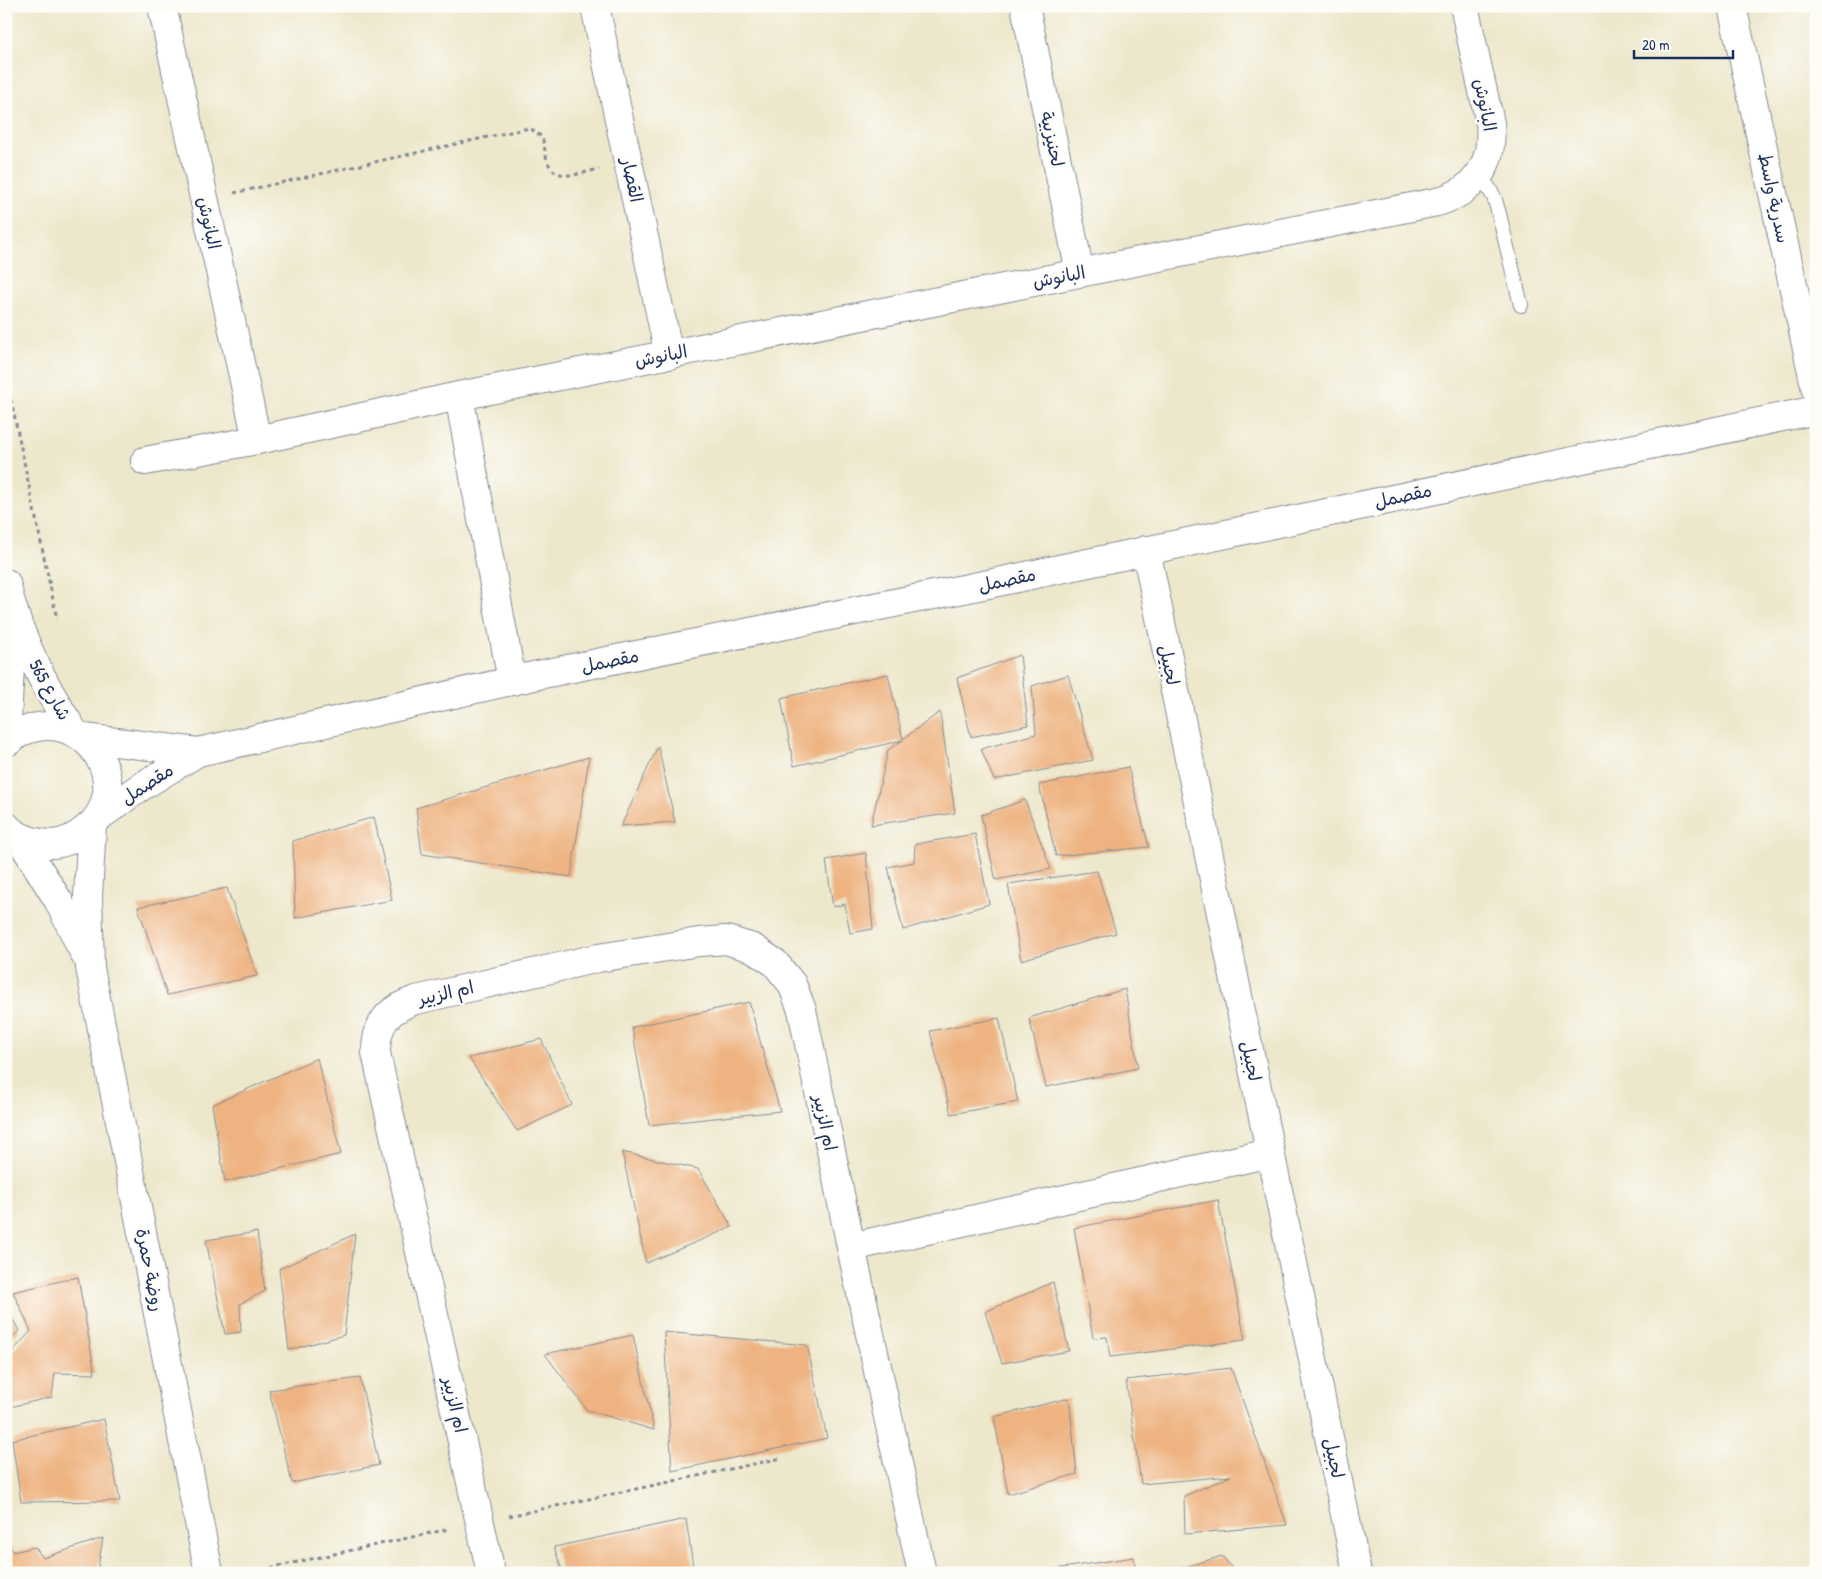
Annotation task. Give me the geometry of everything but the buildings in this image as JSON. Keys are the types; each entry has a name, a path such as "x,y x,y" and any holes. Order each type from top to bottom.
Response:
{"street":[{"name":"البانوش","path":"162,6 257,440"},
{"name":"القصار","path":"595,6 669,354"},
{"name":"لحنيزبية","path":"1025,6 1080,273"},
{"name":"البانوش","path":"145,461 257,440 459,396 1437,202 1454,197 1468,187 1480,174 1488,158 1492,141 1464,6"},
{"name":"سدرية واسط","path":"1732,6 1816,390"},
{"path":"459,396 512,681"},
{"name":"مقصمل","path":"11,831 38,843 57,844 76,837 139,788 198,752 512,681 993,583 1816,410"},
{"name":"لجبيل","path":"1146,550 1357,1573"},
{"name":"شارع 565","path":"6,735 10,668 7,587"},
{"name":"شارع 565","path":"7,587 20,629 35,665 53,699 79,735 98,755 106,776 107,790 104,805 95,822"},
{"name":"مقصمل","path":"6,743 20,733 38,727 56,726 79,735 198,752"},
{"name":"روضة حمرة","path":"95,822 88,896 90,968 209,1573"},
{"name":"روضة حمرة","path":"11,831 58,900 90,968"},
{"name":"ام الزبير","path":"491,1573 376,1053 376,1039 381,1025 390,1013 402,1005 416,1000 598,958 699,942 726,940 752,948 775,963 792,984 802,1010 922,1573"},
{"path":"851,1247 1270,1153"}],"lane":[{"path":"1480,174 1491,192 1498,210 1521,305"}],"path":[{"path":"204,199 524,129 537,132 542,137 550,167 557,173 565,176 629,163"},
{"path":"6,376 58,619"},
{"path":"247,1573 782,1458"}]}
